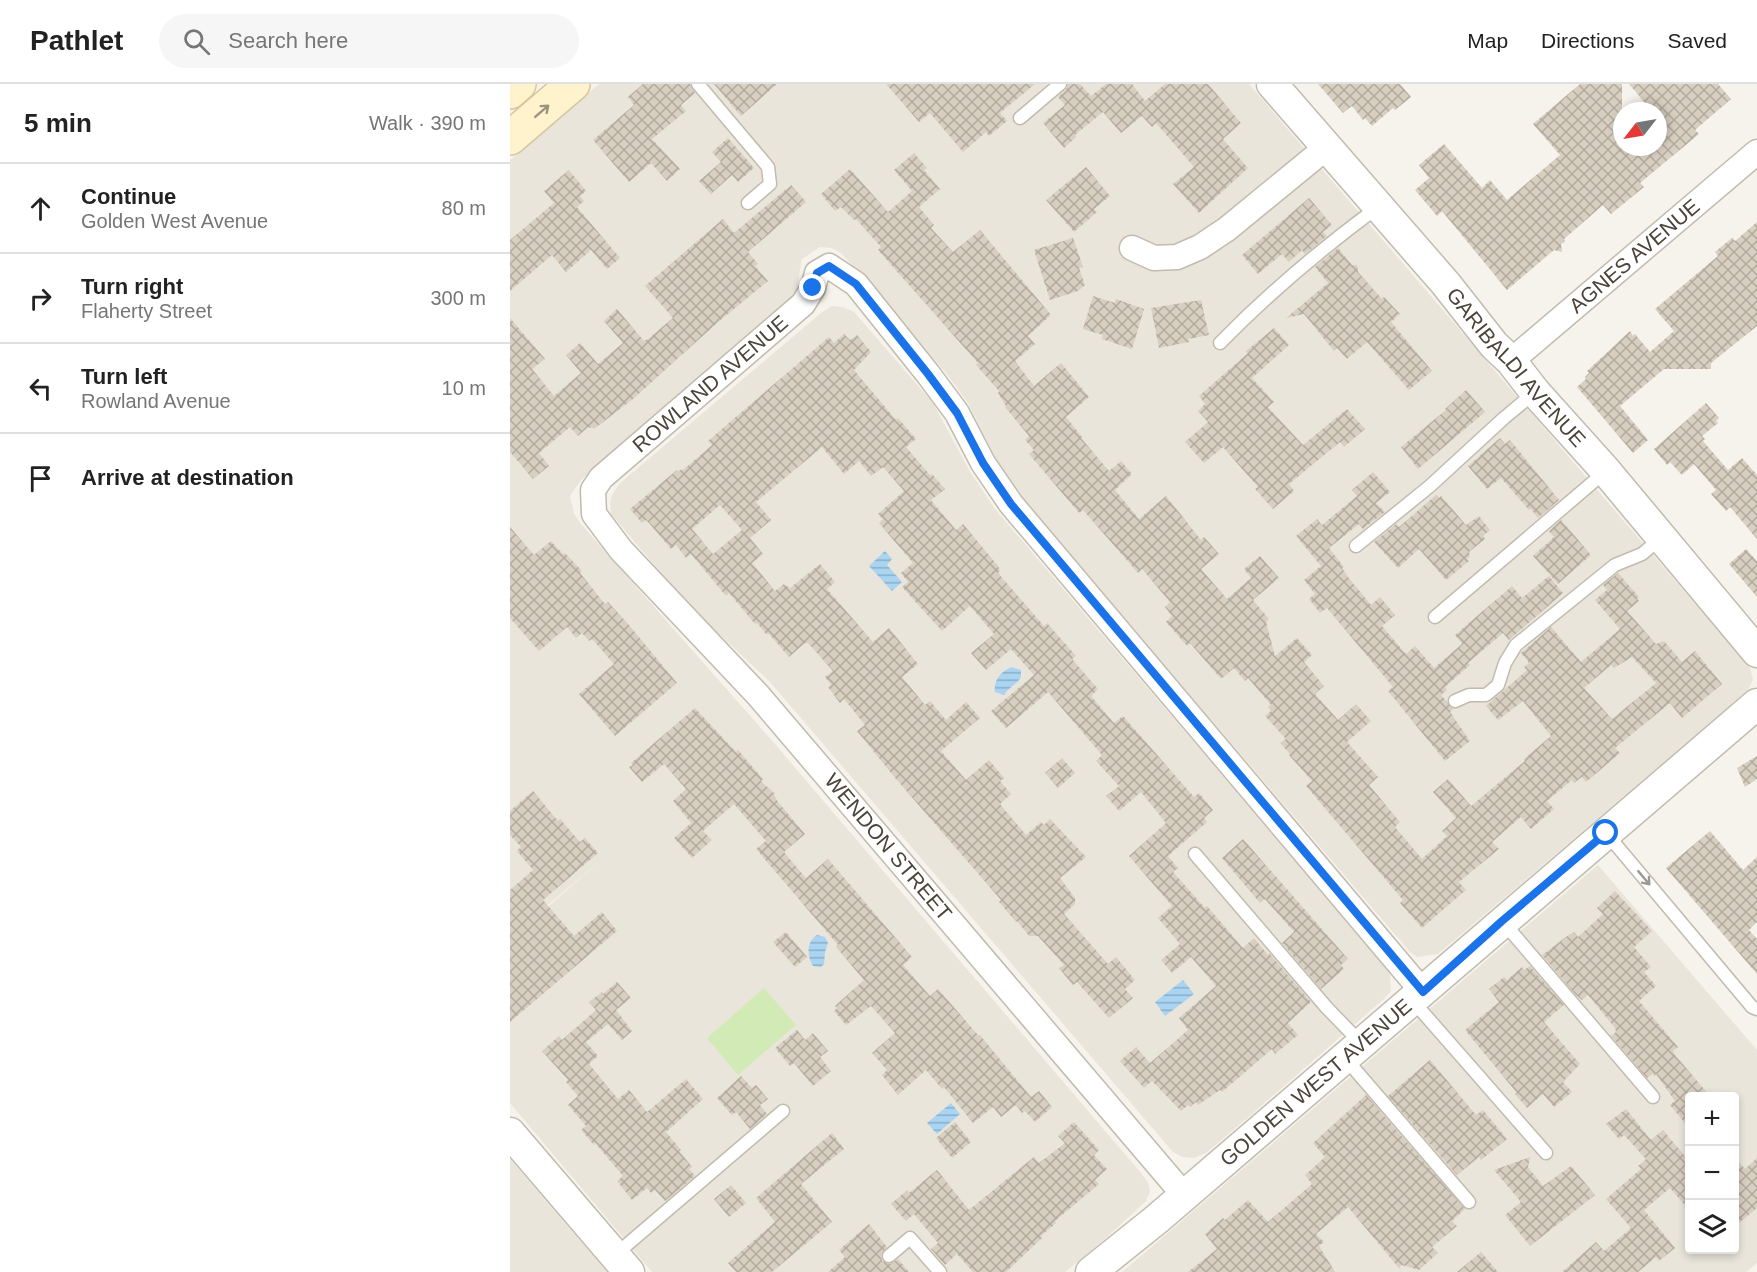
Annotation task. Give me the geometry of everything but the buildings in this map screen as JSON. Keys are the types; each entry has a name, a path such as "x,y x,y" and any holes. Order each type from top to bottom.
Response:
{"main road":[{"path":"510,92 519,84"},
{"path":"510,138 573,84"}],"street":[{"name":"GARIBALDI AVENUE","path":"1272,84 1446,284 1494,345 1511,361 1535,392 1606,471 1757,652"},
{"path":"1132,248 1154,258 1177,257 1200,247 1227,229 1327,147"},
{"name":"AGNES AVENUE","path":"1511,361 1757,152"},
{"name":"ROWLAND AVENUE","path":"593,501 592,490 601,478 803,304 813,288 817,273 829,266 856,284 957,413 983,463 1011,504 1418,996"},
{"name":"WENDON STREET","path":"593,501 594,514 621,550 758,695 1184,1195"},
{"name":"GOLDEN WEST AVENUE","path":"1104,1268 1184,1195 1757,704"},
{"path":"510,1133 622,1263"}],"lane":[{"path":"698,84 768,167 770,184 748,203"},
{"path":"1020,118 1060,84"},
{"path":"1220,343 1257,306 1316,254 1378,207"},
{"path":"1356,546 1430,486 1535,392"},
{"path":"1436,617 1606,471"},
{"path":"1455,700 1469,695 1486,695 1498,685 1505,663 1516,645 1615,566 1642,554 1662,537"},
{"path":"1606,833 1752,1007 1757,1009"},
{"path":"1195,854 1327,1008 1352,1050 1469,1202"},
{"path":"1502,921 1653,1096"},
{"path":"1418,996 1546,1153"},
{"path":"622,1263 783,1111"},
{"path":"889,1256 910,1238 940,1272"}],"shaded area":[{"path":"599,84 1249,84 1750,668 1753,680 1747,692 1438,954 1417,957 1410,952 1009,484 968,403 946,373 842,254 832,248 820,247 802,259 796,290 789,304 582,479 570,496 574,514 768,736 1141,1173 1150,1191 1146,1201 1065,1272 652,1272 510,1103 510,940 600,861 510,937 510,160"},
{"path":"832,306 843,307 854,312 933,403 971,473 995,509 1390,972 1391,991 1385,998 1206,1153 1194,1158 1183,1157 1173,1152 770,682 689,606 611,514 612,495 619,484"},
{"path":"1598,865 1757,1050 1757,1263 1746,1272 1122,1272"},
{"path":"510,1159 607,1272 510,1272"}],"green space":[{"path":"764,988 796,1025 738,1075 707,1038"}],"water":[{"path":"885,551 892,559 887,565 902,582 892,591 869,566"},
{"path":"1011,667 1021,670 1021,677 1004,695 995,692 998,677"},
{"path":"817,935 825,937 828,943 824,964 821,967 813,966 809,954 809,945"},
{"path":"1183,980 1194,994 1165,1016 1155,1002"},
{"path":"951,1103 960,1114 937,1134 927,1123"}],"route":[{"path":"813,288 817,273 829,266 856,284 957,413 983,463 1011,504 1423,992 1606,833"}]}
